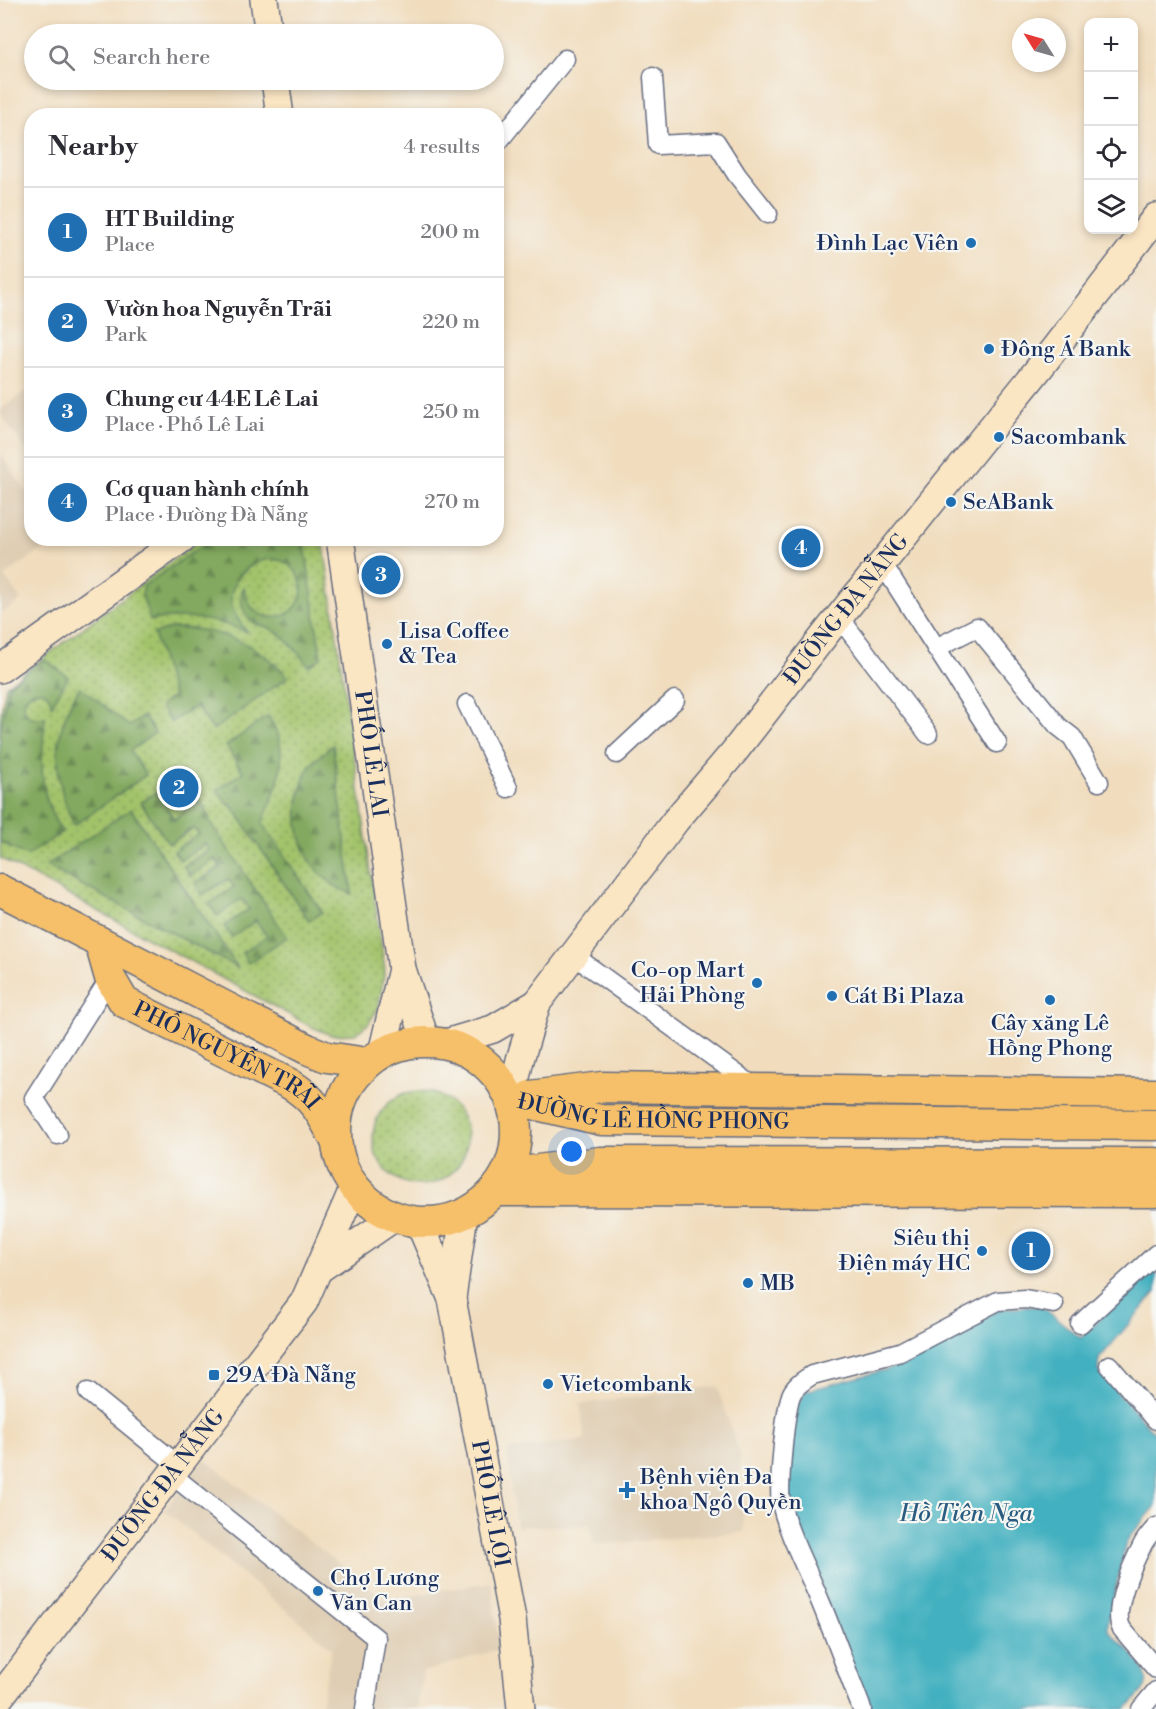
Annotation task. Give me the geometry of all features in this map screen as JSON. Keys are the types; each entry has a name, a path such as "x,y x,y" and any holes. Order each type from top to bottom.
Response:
{"main road":[{"path":"264,0 268,24"},
{"path":"276,90 279,108"},
{"name":"ĐƯỜNG ĐÀ NẴNG","path":"511,1099 537,1003 676,820 734,752 838,617 1041,366 1156,218"},
{"path":"0,669 172,546"},
{"name":"PHỐ LÊ LAI","path":"341,546 402,969 436,1042"},
{"name":"PHỐ NGUYỄN TRÃI","path":"0,890 308,1049 327,1057 375,1058"},
{"name":"PHỐ NGUYỄN TRÃI","path":"100,942 110,978 124,1002 305,1093 317,1107 336,1141"},
{"name":"PHỐ LÊ LAI","path":"375,1058 402,969"},
{"name":"ĐƯỜNG ĐÀ NẴNG","path":"436,1042 493,1029 537,1003"},
{"path":"436,1042 473,1054 495,1073 511,1099 516,1118 513,1156 500,1182 481,1204 464,1214 442,1221 407,1220 373,1205 354,1187 342,1166 336,1141 337,1119 342,1098 353,1079 375,1058 403,1044 436,1042"},
{"name":"ĐƯỜNG LÊ HỒNG PHONG","path":"511,1099 602,1087 1156,1094"},
{"path":"983,1124 985,1093"},
{"name":"ĐƯỜNG LÊ HỒNG PHONG","path":"511,1099 601,1120 1156,1125"},
{"path":"600,1162 584,1152 580,1143 584,1129 601,1120"},
{"name":"ĐƯỜNG LÊ HỒNG PHONG","path":"500,1182 600,1162 1156,1163"},
{"path":"985,1163 986,1192"},
{"path":"500,1182 573,1192 627,1190 1156,1192"},
{"name":"ĐƯỜNG ĐÀ NẴNG","path":"0,1697 304,1302 354,1187"},
{"name":"PHỐ LÊ LỢI","path":"464,1214 452,1299 512,1619 521,1709"},
{"path":"317,1270 407,1220"},
{"name":"PHỐ LÊ LỢI","path":"407,1220 452,1299"}],"street":[{"path":"504,134 565,58"},
{"path":"653,77 658,145 716,142 737,175 768,214"},
{"path":"882,563 996,742"},
{"path":"838,617 928,734"},
{"path":"936,648 977,627 1058,726 1072,737 1099,782"},
{"path":"617,754 675,700"},
{"path":"467,704 508,788"},
{"path":"573,955 757,1089"},
{"path":"58,1136 34,1098 110,978"},
{"path":"1080,1324 1156,1254"},
{"path":"862,1709 790,1530 781,1501 783,1453 792,1392 800,1382 812,1376 900,1352 998,1301 1026,1299 1054,1304"},
{"path":"1109,1365 1156,1420"},
{"path":"88,1392 175,1470 376,1638 365,1709"},
{"path":"1156,1527 1136,1558 1118,1615 1122,1629 1156,1669"},
{"path":"1141,1709 1156,1691"}],"shaded area":[{"path":"24,392 24,447 0,414 0,410"},
{"path":"0,453 24,488 24,546 47,546 4,576 21,600 0,615"},
{"name":"Bệnh viện Đa khoa Ngô Quyền","path":"717,1386 740,1455 744,1532 593,1545 590,1525 516,1527 507,1450 585,1440 580,1404"},
{"name":"Chợ Lương Văn Can","path":"204,1459 386,1600 491,1582 499,1649 423,1672 417,1709 320,1709 332,1648 164,1510"}],"green space":[{"path":"192,546 324,546 385,970 378,1009 368,1024 355,1034 331,1035 312,1027 0,858 0,718 6,686"},
{"path":"202,546 305,546 321,658 309,666 285,639 273,630 252,621 245,613 241,597 244,587 248,602 256,611 266,616 277,617 288,614 296,607 301,596 300,580 293,568 279,560 269,559 251,566 243,572 233,589 231,599 233,608 236,617 247,632 199,619 150,620 142,595 144,586"},
{"path":"172,628 204,630 235,639 263,655 288,677 213,730 196,706 171,722 160,706 173,696 154,634"},
{"path":"40,661 47,661 68,677 52,705 44,692 38,691 32,692 24,701 27,714 38,719 45,717 42,763 45,791 48,804 62,832 27,856 0,842 0,733 9,685"},
{"path":"80,687 129,726 144,716 155,733 130,751 146,775 74,825 62,790 58,755 64,721"},
{"path":"268,716 276,729 281,756 278,783 262,823 322,912 309,921 230,803 227,804 217,790 243,772 226,746"},
{"path":"333,745 352,894 336,886 313,865 299,831 298,806 304,776 316,760"},
{"path":"156,792 174,819 200,801 210,817 208,819 287,937 248,963 242,953 267,936 256,921 232,937 224,926 249,909 242,899 217,916 209,904 234,887 228,879 202,895 195,883 221,867 215,859 190,876 184,866 209,850 205,844 180,860 174,851 199,834 194,828 169,844 141,803"},
{"path":"131,809 238,968 46,866"},
{"path":"420,1091 438,1094 453,1105 464,1120 467,1138 464,1156 453,1171 438,1182 420,1185 402,1182 387,1171 376,1156 373,1138 376,1120 387,1105 402,1094"}],"water":[{"name":"Hồ Tiên Nga","path":"1156,1266 1156,1292 1099,1359 1098,1371 1156,1435 1156,1506 1131,1535 1125,1546 1108,1623 1108,1630 1134,1656 1145,1672 1145,1687 1126,1709 869,1709 794,1519 788,1494 797,1406 806,1391 907,1364 999,1309 1041,1306 1081,1338 1148,1271"}],"place":[{"name":"Đình Lạc Viên","path":"971,243"},
{"name":"Đông Á Bank","path":"989,349"},
{"name":"Sacombank","path":"999,437"},
{"name":"SeABank","path":"951,502"},
{"name":"Cơ quan hành chính","path":"801,548"},
{"name":"Chung cư 44E Lê Lai","path":"381,575"},
{"name":"Lisa Coffee & Tea","path":"387,644"},
{"name":"Vườn hoa Nguyễn Trãi","path":"179,788"},
{"name":"Co-op Mart Hải Phòng","path":"757,983"},
{"name":"Cát Bi Plaza","path":"832,996"},
{"name":"Cây xăng Lê Hồng Phong","path":"1050,1000"},
{"name":"Siêu thị Điện máy HC","path":"982,1251"},
{"name":"HT Building","path":"1031,1251"},
{"name":"MB","path":"748,1283"},
{"name":"29A Đà Nẵng","path":"214,1375"},
{"name":"Vietcombank","path":"548,1384"},
{"name":"Bệnh viện Đa khoa Ngô Quyền","path":"627,1490"},
{"name":"Chợ Lương Văn Can","path":"318,1591"}]}
